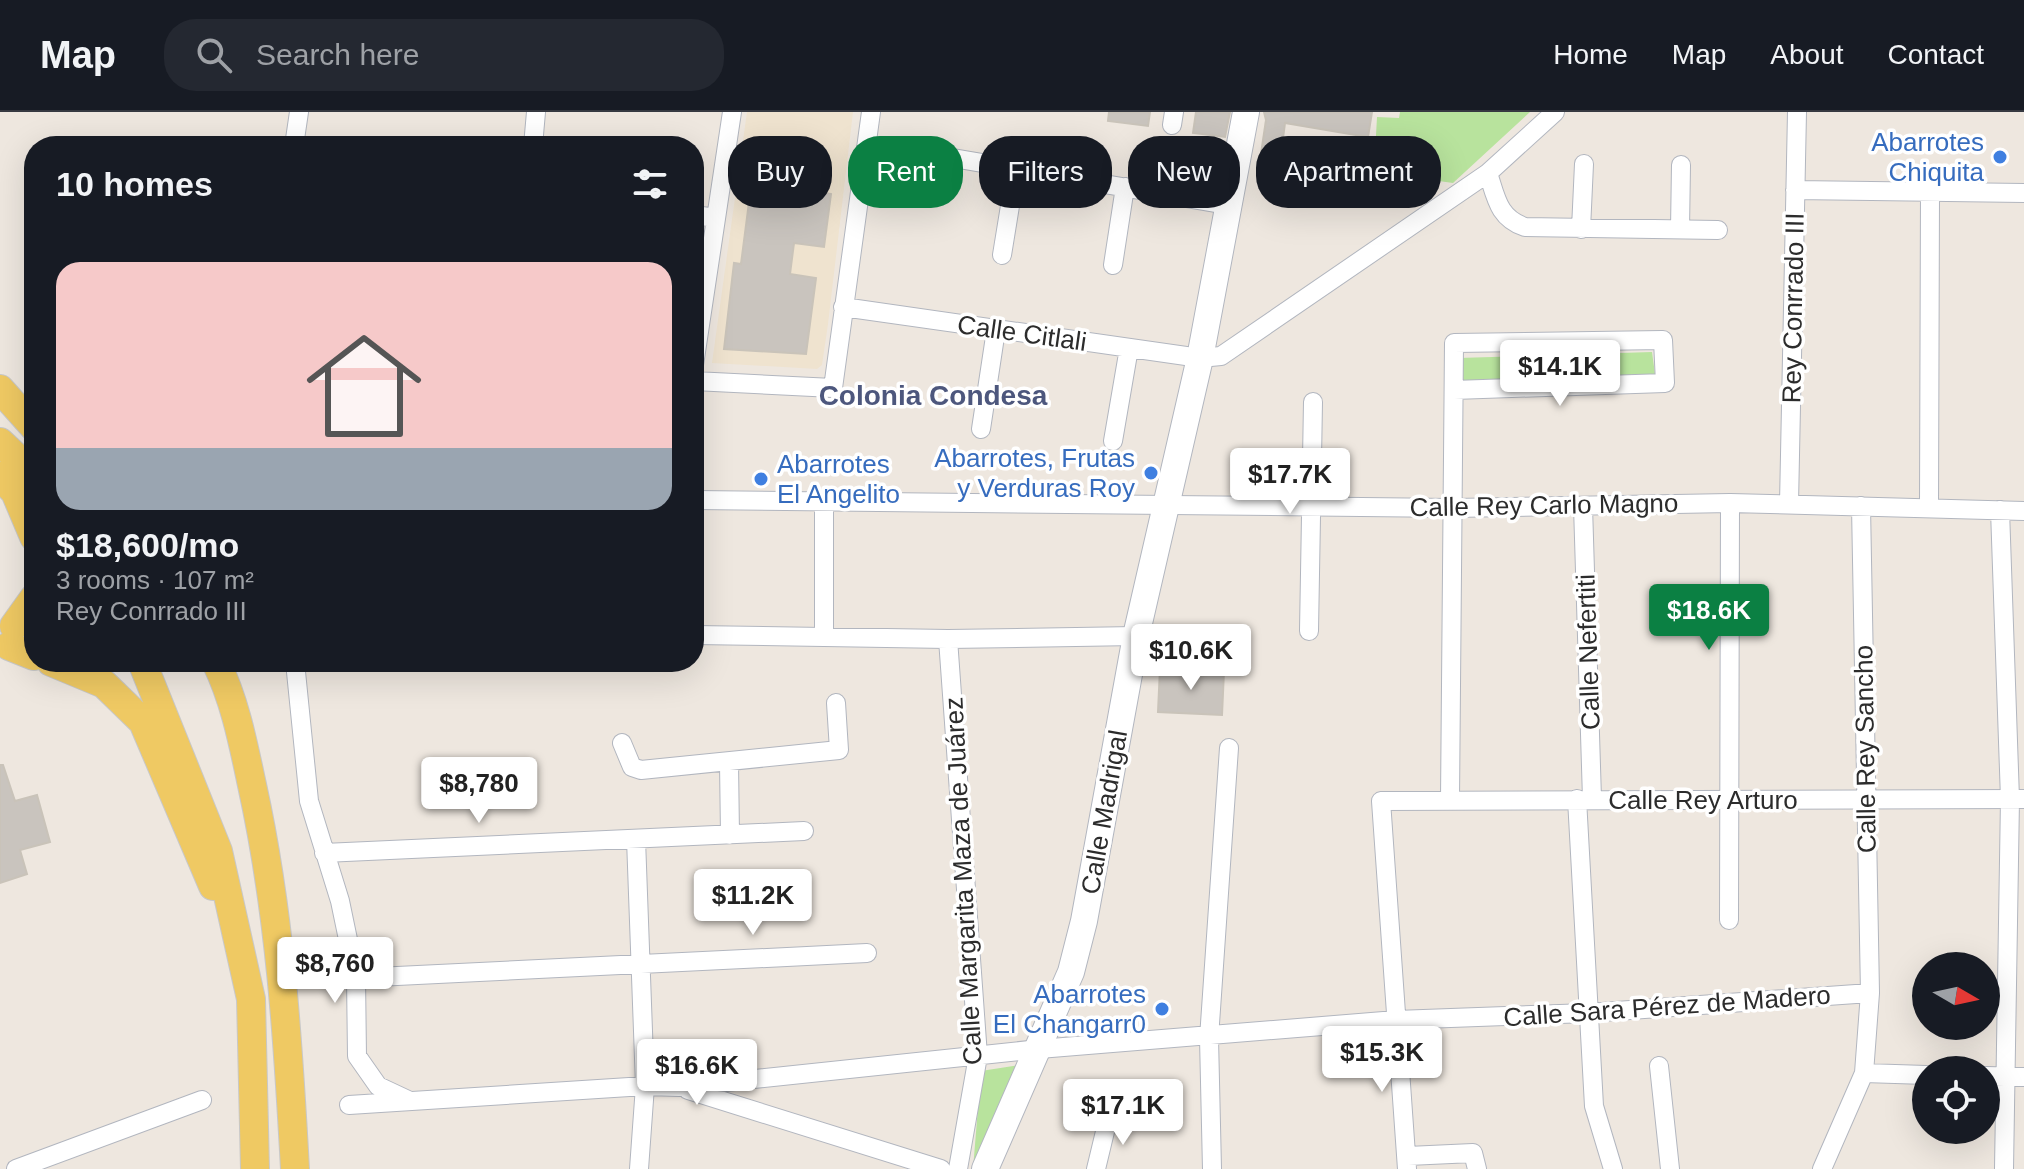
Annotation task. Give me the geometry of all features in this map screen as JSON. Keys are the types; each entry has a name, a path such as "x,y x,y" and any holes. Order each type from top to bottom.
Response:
{"main road":[{"path":"0,389 24,416"},
{"path":"0,442 24,465"},
{"path":"0,476 20,500 24,511"},
{"path":"75,672 104,684 143,722 237,938"},
{"path":"146,672 218,851 251,999 255,1169"},
{"path":"221,672 231,693 265,843 286,992 295,1169"}],"street":[{"path":"295,136 299,112"},
{"path":"534,136 536,112"},
{"path":"704,298 732,112"},
{"path":"704,382 833,388 871,112"},
{"name":"Calle Madrigal","path":"1240,141 1246,112"},
{"path":"1200,358 1221,356 1488,173 1555,112"},
{"name":"Rey Conrrado III","path":"1789,504 1797,112"},
{"path":"1581,229 1584,164"},
{"path":"1680,229 1681,165"},
{"path":"1488,173 1500,211 1511,223 1525,227 1718,230"},
{"path":"1112,185 1128,188"},
{"path":"1113,265 1125,187"},
{"path":"1795,190 2024,193"},
{"path":"1929,508 1930,192"},
{"path":"1002,255 1010,208"},
{"name":"Calle Madrigal","path":"985,1169 1071,972 1084,921 1136,636 1200,358 1226,208"},
{"path":"704,216 716,218"},
{"name":"Calle Citlali","path":"843,307 1200,358"},
{"path":"981,429 996,330"},
{"path":"1450,800 1454,343 1663,340 1665,383 1454,390"},
{"path":"1113,441 1129,348"},
{"path":"1309,631 1313,402"},
{"name":"Calle Rey Carlo Magno","path":"704,500 1169,502 1453,508 1730,503 2024,511"},
{"path":"824,500 824,636"},
{"path":"1729,920 1730,503"},
{"name":"Calle Nefertiti","path":"1583,506 1588,1013 1594,1106 1613,1169"},
{"name":"Calle Rey Sancho","path":"1822,1169 1864,1073 1870,993 1861,506"},
{"path":"2000,510 2015,659 2017,799 2015,1077 2004,1169"},
{"path":"704,635 948,639 1136,636"},
{"name":"Calle Margarita Maza de Juárez","path":"948,639 978,1056 958,1169"},
{"path":"296,672 309,801 340,901 356,978 357,1056 378,1086 412,1102"},
{"path":"622,743 632,767 641,770 839,750 836,703"},
{"path":"1212,1169 1209,1038 1229,748"},
{"path":"729,763 730,835"},
{"name":"Calle Rey Arturo","path":"1396,1020 1381,801 2017,799"},
{"path":"324,853 804,831"},
{"path":"636,839 645,1086 639,1169"},
{"path":"356,978 867,953"},
{"name":"Calle Sara Pérez de Madero","path":"349,1105 645,1086 679,1087 1039,1049 1209,1038 1396,1020 1588,1013 1870,993"},
{"path":"1396,1020 1408,1162 1473,1153 1477,1169"},
{"path":"1659,1066 1670,1169"},
{"path":"1864,1073 1912,1075"},
{"path":"679,1087 941,1169"},
{"path":"16,1169 202,1100"},
{"path":"1096,1169 1109,1115"}],"shaded area":[{"path":"747,112 853,112 828,324 822,365 817,369 712,363 734,208 832,208 832,136 744,136"}],"green space":[{"path":"1400,112 1530,112 1453,183 1441,181 1441,136 1376,136 1377,117 1399,118"},
{"path":"1652,352 1655,374 1459,384 1458,358"},
{"path":"1019,1065 973,1169 981,1071"}],"building":[{"path":"1109,112 1150,112 1148,126 1108,121"},
{"path":"1196,112 1230,112 1225,136 1193,133"},
{"path":"1264,112 1372,112 1368,136 1285,123 1283,136 1264,136"},
{"path":"748,208 829,208 824,247 794,243 790,274 816,278 806,354 724,349 734,263 741,264"},
{"path":"1160,668 1224,671 1222,715 1158,712"},
{"path":"0,765 3,765 15,801 37,795 50,842 20,850 27,874 0,883"}],"place":[{"name":"Abarrotes Chiquita","path":"2000,157"},
{"name":"Abarrotes, Frutas y Verduras Roy","path":"1151,473"},
{"name":"Abarrotes El Angelito","path":"761,479"},
{"name":"Abarrotes El Changarr0","path":"1162,1009"}],"district":[{"name":"Colonia Condesa","path":"933,395"}]}
